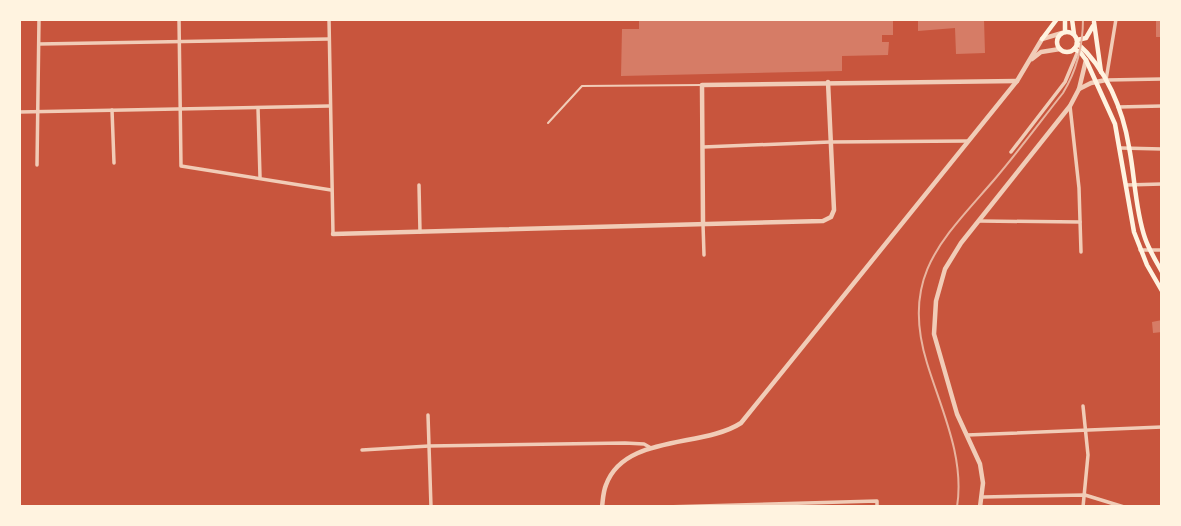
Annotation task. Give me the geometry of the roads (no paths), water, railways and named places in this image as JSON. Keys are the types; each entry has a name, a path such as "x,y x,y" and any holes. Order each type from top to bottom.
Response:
{"main road":[{"path":"1042,39 1056,19"},
{"path":"1065,19 1064,32 1057,40 1060,49 1069,51 1076,43 1086,38 1094,21"},
{"path":"1072,19 1076,43 1112,116 1121,148 1134,232 1140,250 1162,290"},
{"path":"1094,21 1101,72"},
{"path":"1064,32 1088,54 1101,72 1118,107 1130,148 1142,229 1162,272"}],"street":[{"path":"37,165 39,19"},
{"path":"179,19 181,166 331,190"},
{"path":"329,19 333,234 823,221 831,217 834,210 828,82"},
{"path":"1106,80 1116,19"},
{"path":"602,507 605,485 622,462 651,448 720,434 741,423 970,141 1017,81 1042,39 1064,32"},
{"path":"39,44 329,39"},
{"path":"1011,152 1065,82 1076,43"},
{"path":"1031,59 1041,52 1060,49"},
{"path":"980,507 983,482 980,464 965,435 937,347 934,314 945,269 961,243 1070,106 1079,89 1088,54"},
{"path":"1079,89 1097,81 1162,79"},
{"path":"704,255 702,85 1017,81"},
{"path":"19,112 330,106"},
{"path":"1070,106 1079,188 1081,252"},
{"path":"1118,107 1162,106"},
{"path":"258,108 260,177"},
{"path":"112,110 114,163"},
{"path":"703,147 830,142 970,141"},
{"path":"1121,148 1162,149"},
{"path":"1126,185 1162,184"},
{"path":"419,185 420,232"},
{"path":"980,221 1080,222"},
{"path":"1140,250 1162,250"},
{"path":"1083,407 1088,455 1083,507"},
{"path":"428,415 431,507"},
{"path":"965,435 1162,427"},
{"path":"362,450 429,446 625,443 644,444 651,448"},
{"path":"983,496 1085,495 1124,507"},
{"path":"664,507 877,501 877,507"}],"lane":[{"path":"548,123 582,86 702,85"}],"railway":[{"path":"957,507 959,488 955,452 920,333 919,306 923,283 931,261 943,241 1063,93 1078,57 1083,19"}]}
